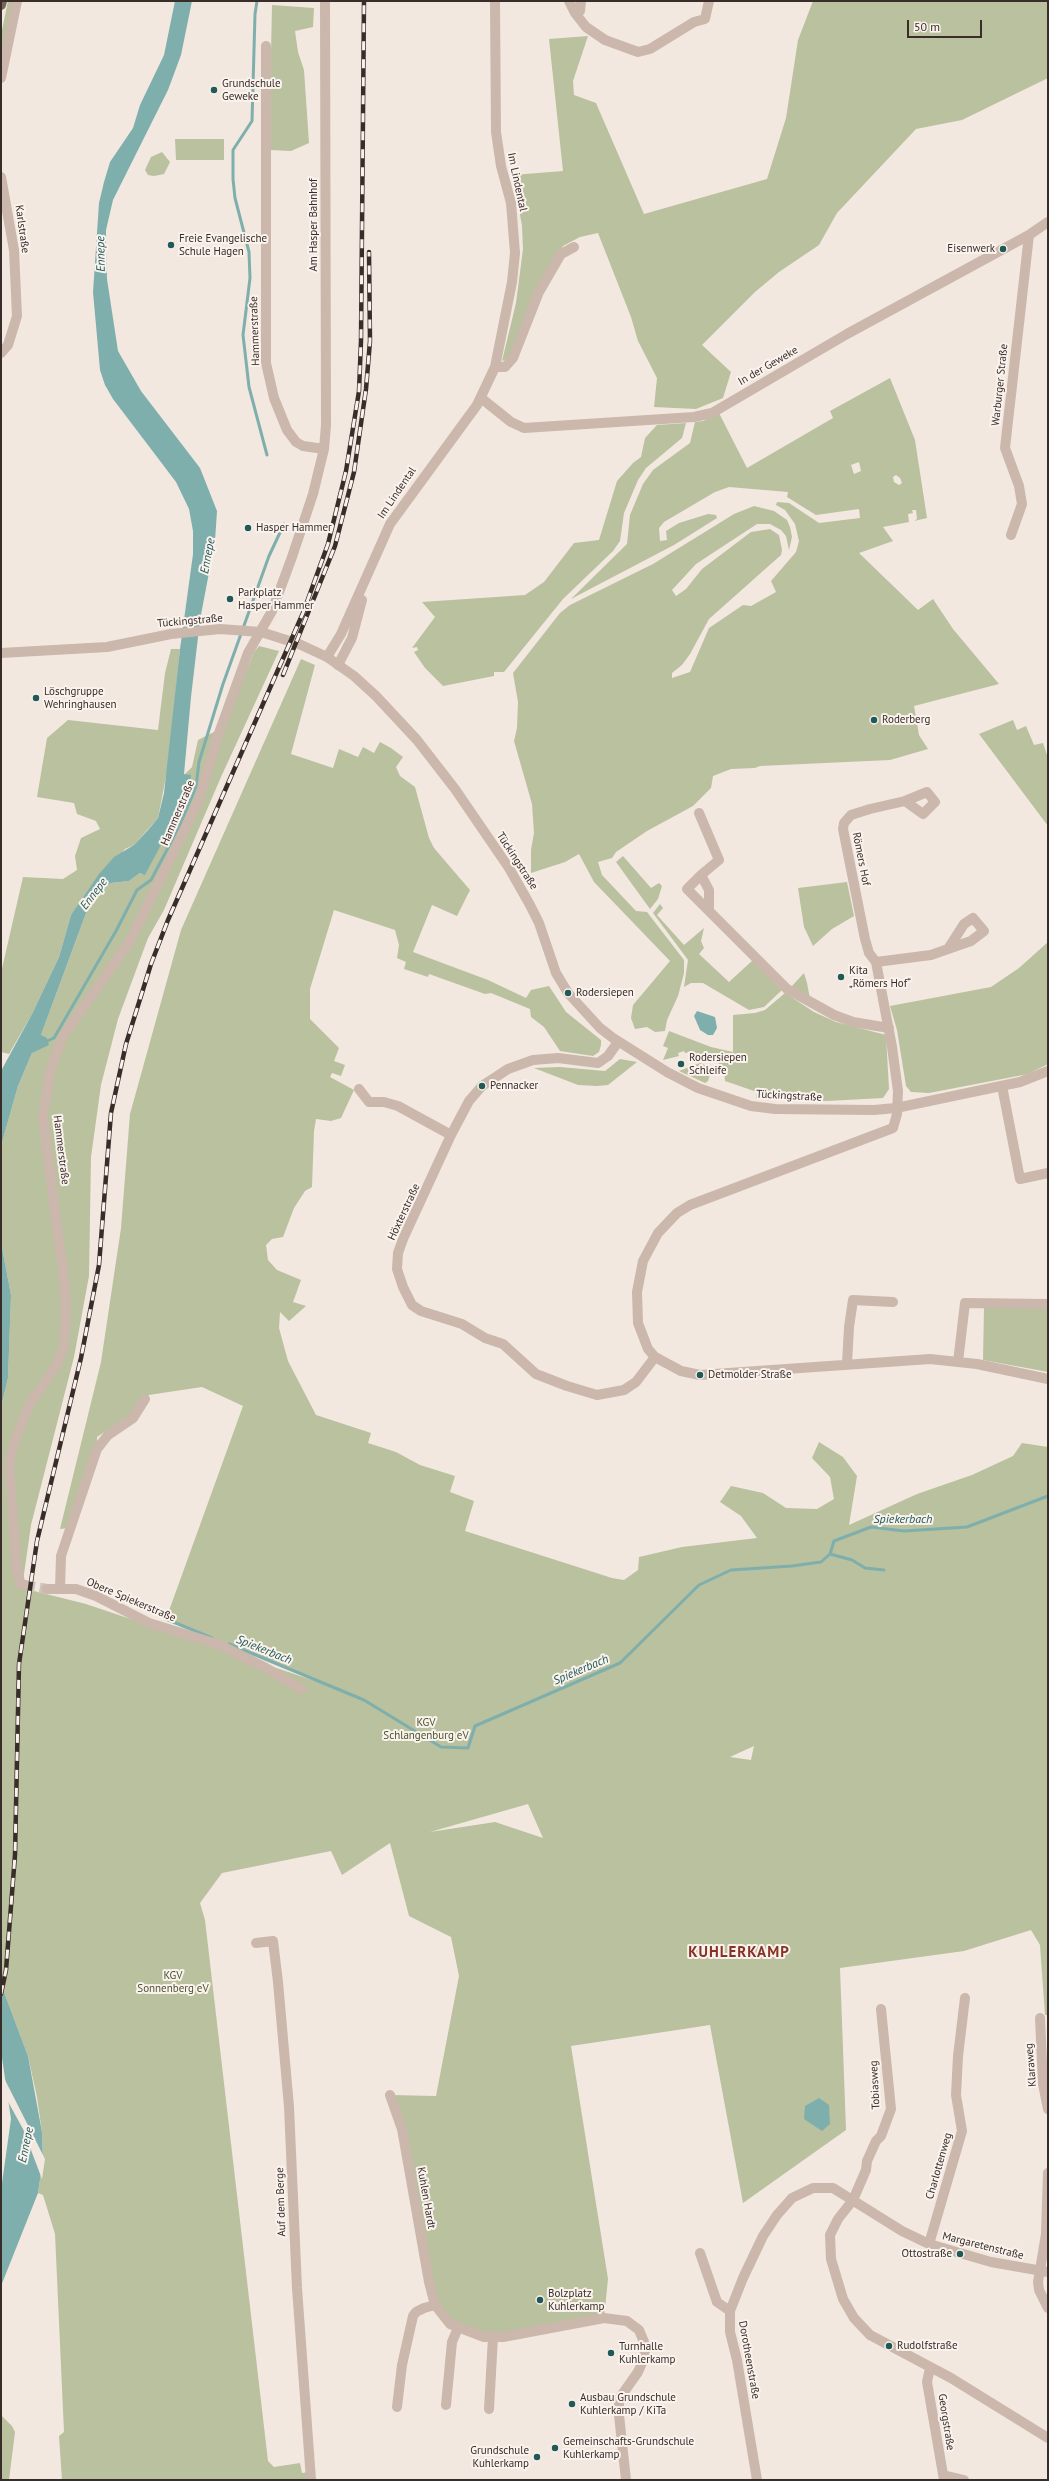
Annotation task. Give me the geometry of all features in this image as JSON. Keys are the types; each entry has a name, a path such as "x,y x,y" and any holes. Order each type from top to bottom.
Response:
{"main road":[{"path":"1,5 2,1"}],"street":[{"path":"1,78 17,1"},
{"name":"Am Hasper Bahnhof","path":"324,449 326,425 325,1"},
{"name":"Im Lindental","path":"327,657 342,634 390,524 481,398 495,367 512,282 514,253 511,203 500,166 496,132 495,1"},
{"path":"569,1 575,13 586,27 605,40 638,52 650,49 694,22 705,19 709,1"},
{"path":"575,13 580,11 581,1"},
{"name":"Hammerstraße","path":"25,1585 21,1584 17,1572 9,1464 13,1446 25,1414 31,1402 56,1366 64,1347 66,1312 64,1280 44,1118 50,1072 63,1036 119,959 160,883 198,802 219,733 256,632 272,611 305,518 324,449 303,446 296,442 287,430 274,398 266,363 266,46"},
{"name":"Karlstraße","path":"1,177 14,250 17,316 8,345 1,353"},
{"name":"In der Geweke","path":"481,398 511,422 524,428 694,417 712,413 852,331 1029,235 1048,222"},
{"name":"Warburger Straße","path":"1011,535 1022,504 1019,486 1005,448 1029,235"},
{"path":"495,367 505,367 514,358 539,292 561,254 574,247"},
{"name":"Im Lindental","path":"338,665 352,638 367,578"},
{"name":"Tückingstraße","path":"1,653 107,647 171,634 213,630 256,632 299,644 327,657 376,696 407,729 455,789 509,868 530,904 539,923 556,973 568,993 600,1028 618,1042 687,1084 720,1097 751,1106 775,1109 833,1111 896,1108 1020,1082 1048,1070"},
{"name":"Römers Hof","path":"896,1108 898,1088 889,1028 876,962 869,953 865,939 843,829 844,824 851,815 906,800"},
{"path":"699,813 719,860 687,889 709,908 787,989 834,1015 853,1022 889,1028"},
{"path":"701,875 709,890 709,908"},
{"path":"876,962 914,958 948,950"},
{"name":"Höxterstraße","path":"618,1042 608,1056 598,1063 552,1059 533,1060 508,1069 482,1086 469,1101 451,1135 398,1253 397,1269 403,1287 412,1305 422,1311 462,1324 485,1338 503,1344 536,1374 597,1395 624,1390 631,1387 655,1357"},
{"path":"1002,1086 1020,1179 1048,1173"},
{"path":"359,1089 369,1102 384,1102 398,1106 451,1135"},
{"path":"896,1108 893,1128 690,1205 667,1222 649,1247 643,1261 636,1292 638,1322 648,1349 655,1357 681,1371 700,1375 930,1359 958,1362 1048,1379"},
{"path":"848,1364 848,1327 853,1300 892,1302"},
{"path":"958,1362 965,1303 1048,1304"},
{"path":"46,1589 60,1589 60,1556 97,1449 108,1435 133,1418 145,1399"},
{"name":"Obere Spiekerstraße","path":"60,1589 76,1589 96,1596 149,1623 220,1645 266,1668 301,1689"},
{"name":"Auf dem Berge","path":"256,1943 273,1941 278,1982 289,2107 297,2288 311,2480"},
{"name":"Charlottenweg","path":"929,2244 962,2131 956,2095 958,2056 965,1998"},
{"name":"Tobiasweg","path":"853,2200 866,2170 867,2161 876,2141 881,2136 891,2109 881,2009"},
{"name":"Klaraweg","path":"1040,2018 1043,2084 1048,2109"},
{"name":"Kuhlen Hardt","path":"390,2095 402,2129 428,2282 435,2305 450,2324 484,2337 604,2318 627,2321 639,2330 644,2342 645,2356 638,2372 621,2394 619,2415 626,2480"},
{"path":"1048,2173 1044,2271 1038,2290 1048,2308"},
{"path":"730,2311 754,2254 786,2203 800,2193 821,2187 833,2188 853,2200 833,2228 829,2241 831,2259 843,2299 854,2318 870,2335 951,2378 1048,2438"},
{"name":"Margaretenstraße","path":"853,2200 902,2231 929,2244 991,2262 1044,2271"},
{"name":"Dorotheenstraße","path":"700,2253 717,2302 730,2311 730,2332 738,2367 757,2480"},
{"path":"397,2407 402,2365 413,2316 416,2312 424,2308 435,2305"},
{"path":"446,2405 452,2342 458,2328"},
{"path":"490,2409 493,2336"},
{"name":"Georgstraße","path":"930,2368 927,2382 943,2478"},
{"path":"943,2478 964,2480"}],"green space":[{"path":"8,1 13,1 1,62 1,35"},
{"path":"813,1 1048,1 1048,78 962,120 916,129 837,213 819,245 779,272 755,292 702,345 731,372 723,398 696,409 654,407 657,378 638,341 631,317 598,233 580,237 563,246 552,262 511,357 502,361 516,303 523,249 522,226 513,175 563,171 549,39 588,36 573,81 574,95 596,103 644,214 767,179 786,118 798,40"},
{"path":"272,5 314,8 313,27 295,31 298,52 304,70 309,143 291,151 269,150"},
{"path":"175,139 224,139 224,160 176,160"},
{"path":"162,152 170,162 164,174 154,176 148,175 145,170 151,157"},
{"path":"890,378 915,440 927,518 914,521 917,519 916,510 912,510 913,513 908,514 909,522 883,527 893,541 859,553 918,610 933,599 953,629 999,684 914,706 919,735 928,749 890,760 760,766 755,768 731,769 713,776 711,788 693,806 647,831 616,852 612,858 598,862 602,875 636,911 647,912 684,960 684,973 678,996 667,1020 665,1031 655,1032 647,1027 635,1029 631,1018 633,1005 670,961 594,882 579,854 565,862 531,873 531,850 534,833 532,804 514,741 517,728 518,702 513,673 560,613 570,605 653,564 734,514 754,506 774,511 787,520 790,527 792,537 789,550 786,536 781,530 770,524 757,524 696,564 672,590 676,596 686,589 702,569 751,532 770,529 779,535 782,550 781,555 709,619 690,654 682,665 672,673 672,678 690,672 709,628 743,605 751,606 776,592 771,581 796,552 799,541 795,524 785,510 776,505 777,502 789,503 819,523 860,518 859,509 816,515 787,497 788,492 729,487 715,492 664,522 659,528 660,541 667,540 666,531 679,523 708,514 716,515 717,518 674,545 571,599 627,544 630,515 643,484 653,470 690,443 695,422 703,421 719,413 747,468 833,418 830,411","holes":["859,462 861,471 854,474 851,465","896,475 900,478 902,483 899,485 894,482 893,477"]},
{"path":"686,423 682,438 646,468 638,480 624,513 620,541 613,551 563,599 504,672 494,672 494,676 443,686 425,668 414,652 418,650 417,647 412,648 435,617 422,602 525,595 544,582 574,543 599,540 617,481 633,463 641,457 645,438 657,425"},
{"path":"259,646 279,651 221,777 164,910 148,938 118,1019 101,1085 91,1157 89,1276 74,1357 31,1525 22,1588 86,1604 327,1685 166,1619 243,1406 202,1387 142,1396 133,1413 97,1437 97,1449 69,1528 60,1529 101,1362 121,1228 130,1114 181,930 301,659 315,665 291,754 333,768 339,749 358,757 363,747 374,753 380,742 403,757 396,767 400,776 415,787 429,838 434,848 470,890 457,916 432,905 413,952 488,980 526,998 531,990 549,986 566,1012 601,1040 599,1052 593,1056 560,1051 544,1027 531,1017 530,1009 491,993 485,994 429,974 428,977 404,969 406,962 397,958 399,945 395,930 334,910 310,989 310,1019 339,1048 334,1061 345,1065 341,1076 332,1073 330,1077 354,1090 341,1118 331,1121 316,1119 314,1131 312,1187 305,1191 294,1208 283,1237 272,1239 266,1245 268,1260 277,1270 301,1280 293,1302 306,1306 289,1321 280,1312 279,1328 288,1361 316,1415 371,1433 368,1443 396,1452 420,1465 455,1476 450,1492 474,1501 465,1531 612,1578 624,1580 638,1570 639,1557 682,1547 757,1538 741,1516 720,1502 731,1486 763,1493 786,1508 817,1509 834,1499 830,1477 812,1458 819,1442 843,1457 857,1476 849,1525 917,1494 972,1475 1013,1456 1022,1443 1048,1447 1048,2015 1045,2015 1040,1945 1031,1930 964,1951 840,1968 846,2130 743,2203 710,2025 571,2046 608,2279 604,2318 503,2337 458,2328 435,2305 390,2095 436,2096 459,1976 451,1937 409,1916 390,1843 342,1875 331,1851 222,1873 200,1903 205,1920 268,2461 274,2467 300,2463 302,2473 309,2472 309,2480 62,2480 59,2436 64,2432 55,2234 43,2195 38,2193 43,2159 42,2132 37,2097 28,2056 1,1984 1,1407 8,1378 11,1295 1,1242 1,1146 18,1086 32,1053 43,1038 41,1035 89,905 99,892 111,883 129,881 140,873 145,874 176,812 186,784 184,775 192,767 198,740 224,727 254,652","holes":["754,1746 751,1760 730,1757","528,1804 543,1838 495,1822 430,1832"]},
{"path":"171,649 180,649 168,766 158,818 134,845 125,849 71,915 59,957 32,1014 9,1054 1,1052 1,973 23,877 63,879 77,870 75,856 81,838 100,829 96,821 77,814 74,803 37,797 47,738 68,720 158,730 165,673"},
{"path":"1013,720 1017,730 1026,726 1034,745 1043,743 1048,758 1048,826 979,734"},
{"path":"623,856 651,888 659,883 662,886 658,899 650,909 616,862"},
{"path":"847,882 854,916 832,929 813,946 804,927 798,888"},
{"path":"660,904 663,908 657,915 684,945 704,928 701,941 704,948 699,954 729,982 753,960 782,990 764,1007 749,1010 703,983 691,983 684,987 688,960 653,913"},
{"path":"1048,942 1048,1064 1028,1074 929,1093 911,1092 906,1086 897,1030 890,1006 991,987 1019,968"},
{"path":"804,973 807,983 810,999 792,986"},
{"path":"785,993 814,1012 836,1022 886,1035 889,1089 883,1098 827,1101 756,1098 757,1092 725,1081 724,1068 709,1055 695,1055 693,1051 685,1053 684,1051 678,1053 679,1056 663,1060 668,1048 663,1046 669,1031 711,1047 733,1052 733,1015 755,1013 765,1010"},
{"path":"620,1059 637,1062 608,1085 578,1085 534,1068 560,1067 605,1071"},
{"path":"700,1063 707,1066 711,1072 708,1081 705,1083 679,1071"},
{"path":"984,1307 1048,1307 1048,1372 983,1360"},
{"path":"1,2415 12,2426 15,2432 9,2480 1,2480"}],"water":[{"name":"Ennepe","path":"175,1 192,1 181,55 168,90 113,200 106,230 106,250 107,279 118,351 141,391 200,468 217,511 215,541 200,620 191,697 184,774 191,775 190,782 186,784 164,839 145,875 140,873 129,881 111,883 99,892 89,905 41,1035 47,1038 49,1045 32,1053 18,1086 1,1146 1,1071 32,1014 59,957 71,915 99,874 114,857 134,845 158,818 164,793 180,649 193,554 193,531 189,509 176,482 113,399 105,385 100,370 93,292 99,203 104,182 110,162 133,128 140,105 164,55"},
{"path":"697,1011 715,1017 717,1028 713,1035 708,1035 700,1030 694,1016"},
{"path":"1,1242 11,1295 8,1378 1,1407"},
{"name":"Ennepe","path":"1,1984 28,2056 42,2132 43,2159 38,2193 1,2286 1,2190 11,2119 1,2051"},
{"path":"819,2098 829,2105 830,2124 822,2131 804,2119 805,2106"}],"pier":[{"path":"4,2078 45,2159 42,2179 23,2129 6,2098"}],"waterway":[{"path":"257,1 255,14 252,121 233,150 233,179 235,198 249,252 250,278 243,335 249,387 267,455"},
{"path":"45,1042 54,1038 116,931 137,890 151,880 178,829 196,787 199,762 223,684 269,556 284,524"},
{"name":"Spiekerbach","path":"229,1644 364,1700 441,1747 468,1748 475,1726 620,1663 699,1585 731,1570 792,1566 821,1562 830,1554 834,1541 871,1527 904,1531 967,1527 1048,1496"},
{"path":"830,1554 852,1560 865,1568 884,1570"},
{"name":"Spiekerbach","path":"166,1619 212,1638"}],"tunnel":[{"path":"25,1585 47,1589"}],"railway":[{"path":"1,1994 6,1970 15,1855 19,1664 37,1541 81,1358 99,1265 111,1113 126,1044 151,964 168,920 303,613 328,544 346,471 359,391 361,341 364,1"},
{"path":"283,675 335,546 354,472 366,389 370,341 369,252"}],"place":[{"name":"Grundschule Geweke","path":"214,90"},
{"name":"Freie Evangelische Schule Hagen","path":"171,245"},
{"name":"Eisenwerk","path":"1003,249"},
{"name":"Hasper Hammer","path":"248,528"},
{"name":"Parkplatz Hasper Hammer","path":"230,599"},
{"name":"Löschgruppe Wehringhausen","path":"36,698"},
{"name":"Roderberg","path":"874,720"},
{"name":"Kita „Römers Hof“","path":"841,977"},
{"name":"Rodersiepen","path":"568,993"},
{"name":"Rodersiepen Schleife","path":"681,1064"},
{"name":"Pennacker","path":"482,1086"},
{"name":"Detmolder Straße","path":"700,1375"},
{"name":"Ottostraße","path":"960,2254"},
{"name":"Bolzplatz Kuhlerkamp","path":"540,2300"},
{"name":"Rudolfstraße","path":"889,2346"},
{"name":"Turnhalle Kuhlerkamp","path":"611,2353"},
{"name":"Ausbau Grundschule Kuhlerkamp / KiTa","path":"572,2404"},
{"name":"Gemeinschafts-Grundschule Kuhlerkamp","path":"555,2448"},
{"name":"Grundschule Kuhlerkamp","path":"537,2457"}],"district":[{"name":"KUHLERKAMP","path":"739,1953"}],"park label":[{"name":"KGV Schlangenburg eV","path":"426,1729"},
{"name":"KGV Sonnenberg eV","path":"173,1982"}]}
